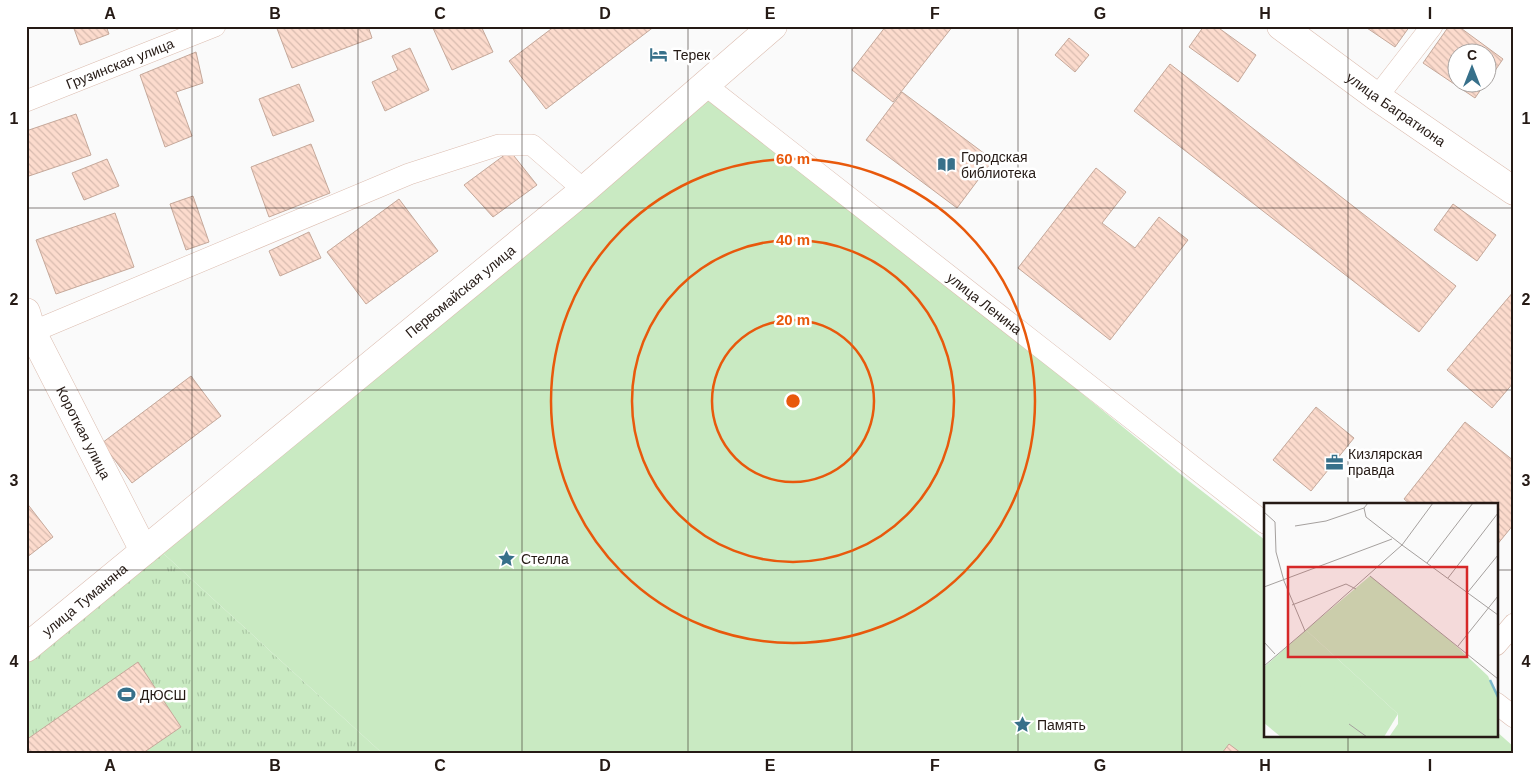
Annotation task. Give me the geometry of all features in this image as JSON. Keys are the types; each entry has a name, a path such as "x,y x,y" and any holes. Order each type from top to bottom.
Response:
{"main road":[{"name":"Первомайская улица","path":"144,551 584,190 773,26"},
{"name":"улица Багратиона","path":"1281,26 1377,97 1514,191"},
{"name":"Короткая улица","path":"29,322 144,551"},
{"name":"улица Туманяна","path":"26,648 144,551"}],"street":[{"name":"Грузинская улица","path":"26,101 215,26"},
{"path":"1377,97 1432,26"},
{"name":"улица Ленина","path":"704,84 1264,522"},
{"path":"29,322 409,174 499,145 532,145 584,190"},
{"path":"1498,643 1514,624"},
{"path":"1498,705 1514,717"}],"green space":[{"path":"704,84 1189,481 1264,539 1264,736 1498,736 1498,733 1514,747 1514,753 382,753 153,544"},
{"path":"153,544 382,753 26,753 26,658"}],"building":[{"path":"73,26 106,26 109,34 80,45"},
{"path":"276,26 368,26 372,38 292,68"},
{"path":"432,26 481,26 493,52 452,70"},
{"path":"555,26 655,26 546,109 509,61"},
{"path":"886,26 953,26 893,102 852,70"},
{"path":"1204,26 1216,26 1256,55 1238,82 1189,47"},
{"path":"1364,26 1410,26 1395,47"},
{"path":"1449,26 1458,26 1480,42 1448,42 1448,80 1423,63"},
{"path":"1069,38 1089,55 1075,72 1055,55"},
{"path":"410,48 429,90 385,111 372,82 398,70 392,56"},
{"path":"196,52 203,83 176,92 192,136 165,147 140,75"},
{"path":"1498,55 1503,59 1498,66"},
{"path":"1170,64 1456,286 1419,332 1134,111"},
{"path":"299,84 314,121 273,136 259,99"},
{"path":"902,92 993,160 957,208 866,140"},
{"path":"1466,92 1479,92 1475,98"},
{"path":"76,114 91,155 26,177 26,131"},
{"path":"311,144 330,193 269,217 251,167"},
{"path":"510,151 537,185 493,217 464,185"},
{"path":"107,159 119,186 84,200 72,173"},
{"path":"1096,168 1126,192 1102,223 1135,248 1159,217 1188,240 1110,340 1018,268"},
{"path":"193,196 209,242 186,250 170,204"},
{"path":"399,199 438,251 366,304 327,252"},
{"path":"1453,204 1496,235 1477,261 1434,230"},
{"path":"115,213 134,267 56,294 36,240"},
{"path":"309,232 321,258 280,276 269,251"},
{"path":"1514,291 1514,382 1492,408 1447,370"},
{"path":"191,376 221,416 132,483 102,443"},
{"path":"1316,407 1354,438 1311,491 1273,460"},
{"path":"1465,422 1514,461 1514,524 1498,544 1498,503 1409,503 1404,499"},
{"path":"26,502 53,537 26,558"},
{"name":"ДЮСШ","path":"138,662 181,727 143,753 26,753 26,740"},
{"path":"1229,744 1241,753 1222,753"}],"place":[{"name":"Терек","path":"659,55"},
{"name":"Городская библиотека","path":"947,165"},
{"name":"Кизлярская правда","path":"1334,462"},
{"name":"Стелла","path":"507,559"},
{"name":"ДЮСШ","path":"126,695"},
{"name":"Память","path":"1023,725"}]}
